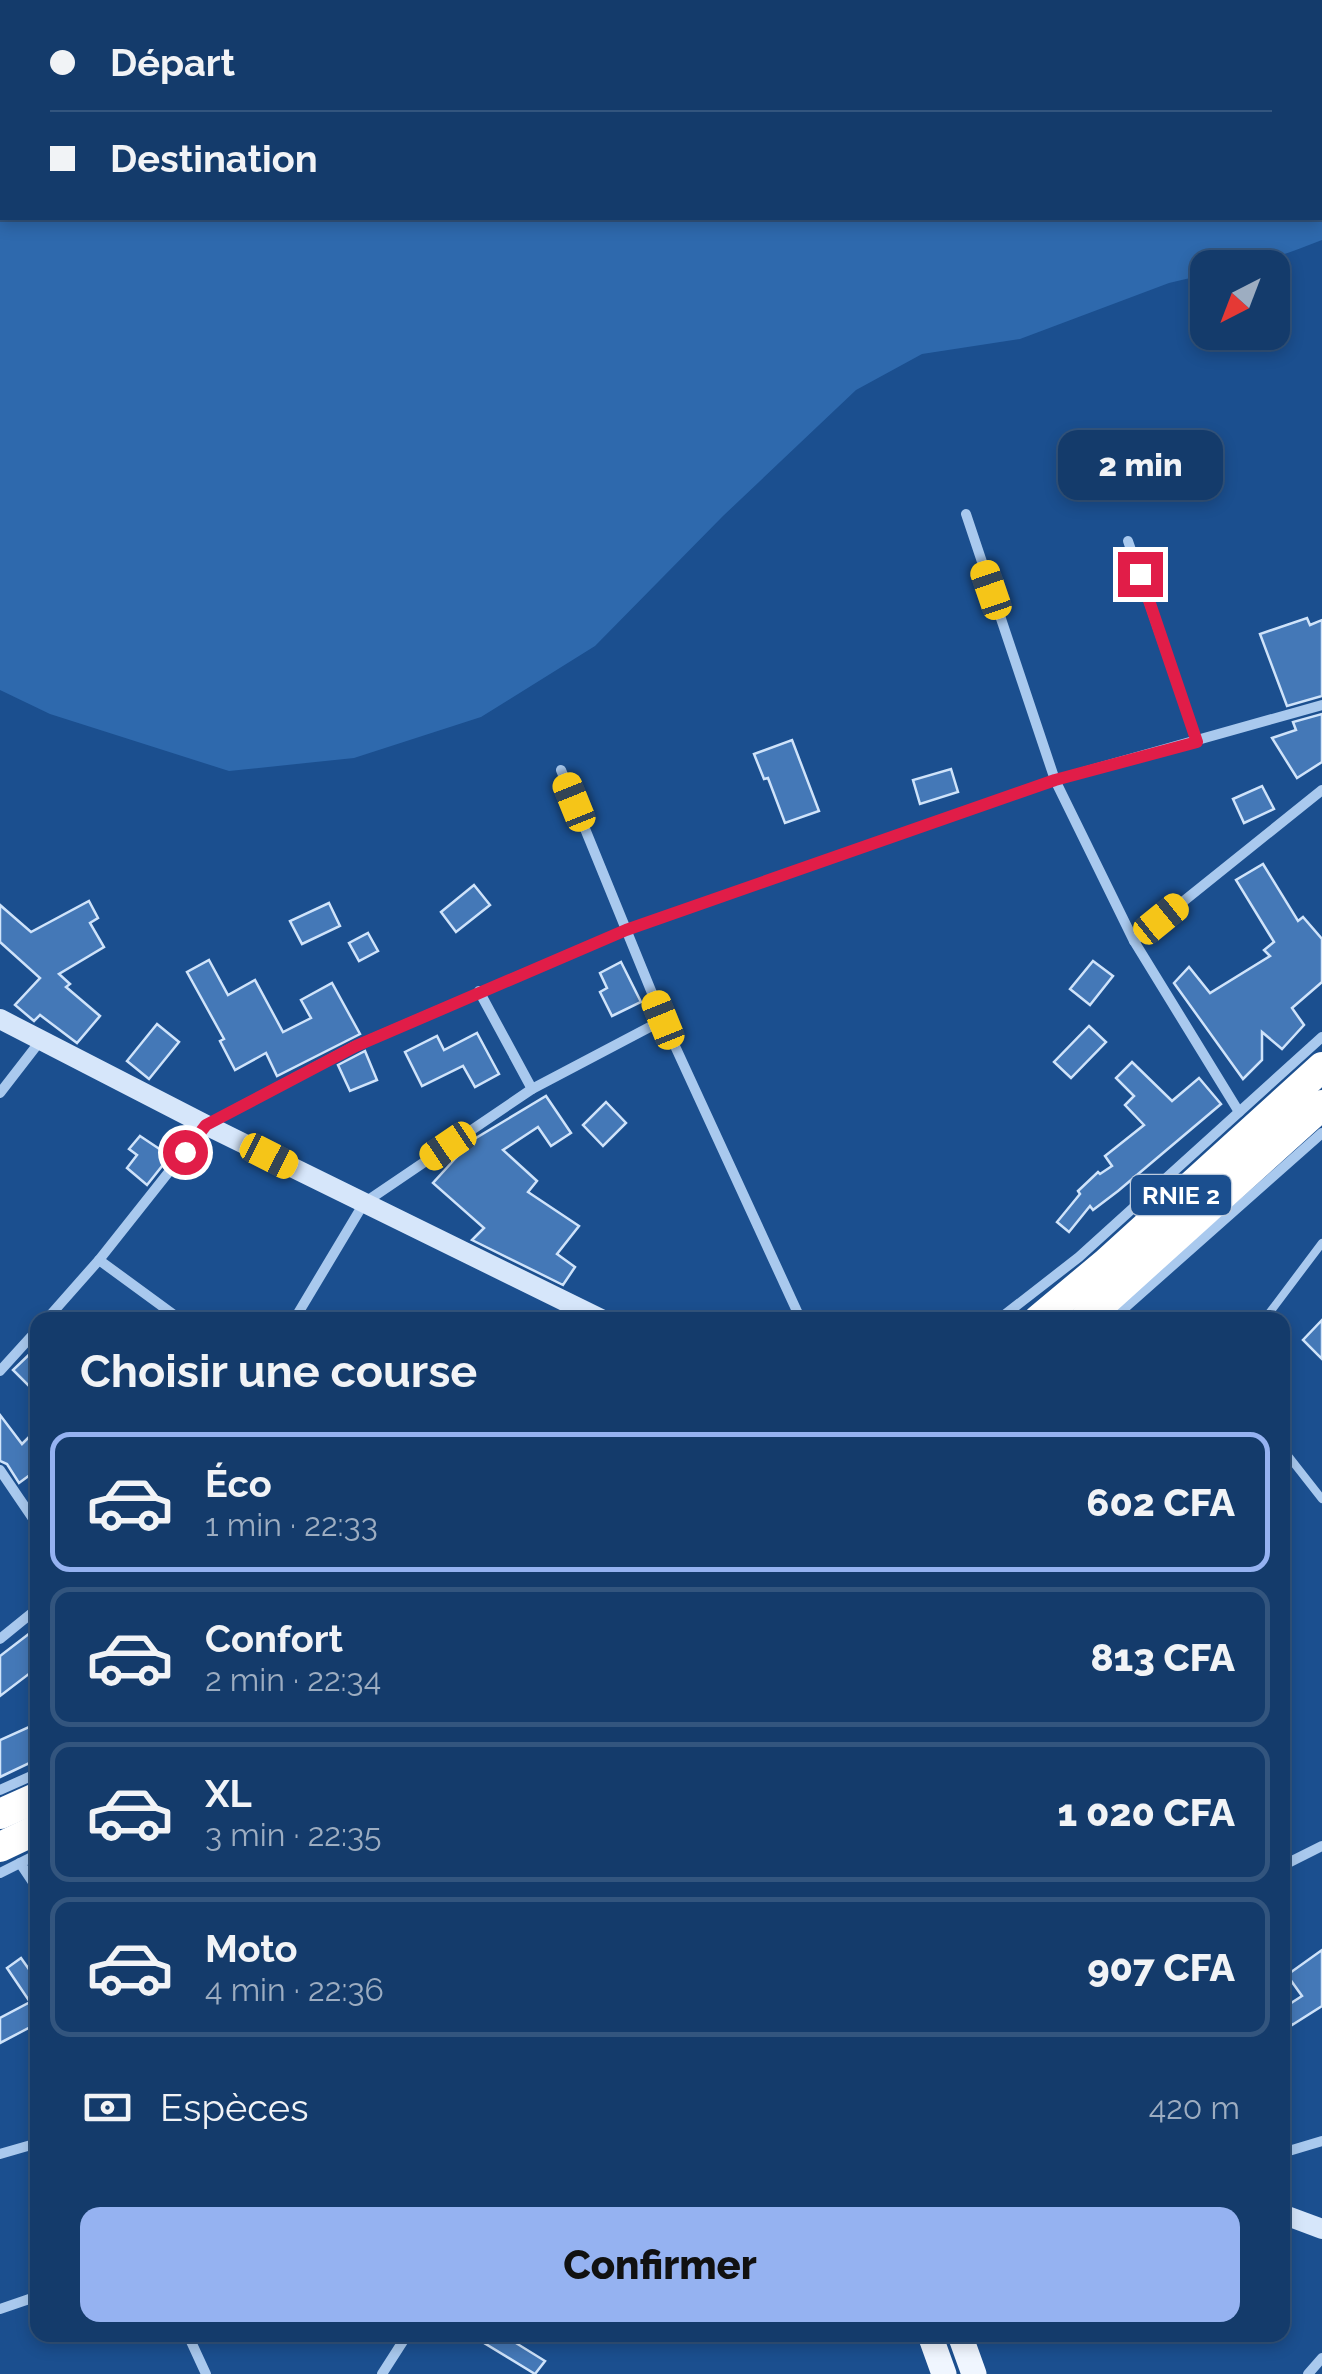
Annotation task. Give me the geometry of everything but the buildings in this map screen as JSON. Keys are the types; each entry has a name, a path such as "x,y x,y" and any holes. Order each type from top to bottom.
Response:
{"highway":[{"name":"RNIE 2","path":"1048,1312 1322,1067"},
{"name":"RNIE 2","path":"1093,1312 1322,1106"},
{"path":"0,1814 30,1801"},
{"path":"10,1855 30,1837"}],"main road":[{"path":"933,2342 944,2374"},
{"path":"963,2342 974,2374"}],"street":[{"path":"966,514 1055,780 1134,940 1239,1112"},
{"path":"1128,541 1197,742"},
{"path":"53,1312 100,1260 206,1125 356,1046 626,930 1055,780 1322,705"},
{"path":"561,770 663,1020 797,1312"},
{"path":"1134,940 1322,790"},
{"path":"479,990 532,1089"},
{"path":"0,1018 206,1125 587,1312"},
{"path":"299,1312 364,1203 532,1089 663,1020"},
{"path":"1008,1312 1079,1257 1322,1037"},
{"path":"0,1093 41,1039"},
{"path":"1120,1312 1322,1133"},
{"path":"100,1260 170,1312"},
{"path":"0,1371 30,1338"},
{"path":"0,1470 30,1514"},
{"path":"0,1639 30,1615"},
{"path":"0,1790 30,1777"},
{"path":"1290,1862 1322,1846"},
{"path":"0,1872 10,1855 30,1880"},
{"path":"1290,2151 1322,2141"},
{"path":"0,2154 30,2145"},
{"path":"1290,2217 1322,2229"},
{"path":"0,2309 30,2299"},
{"path":"191,2342 206,2374"},
{"path":"382,2374 403,2342"},
{"path":"1308,2374 1322,2358"}],"lane":[{"path":"1270,1312 1322,1243"},
{"path":"1290,1458 1322,1499"}],"shaded area":[{"path":"0,220 1322,220 1322,240 1290,251 1190,250 1190,278 1020,339 922,354 856,390 723,516 595,646 481,717 354,758 229,771 50,714 0,690"}],"route":[{"path":"185,1152 206,1125 356,1046 626,930 1055,780 1197,742 1140,574"}]}
